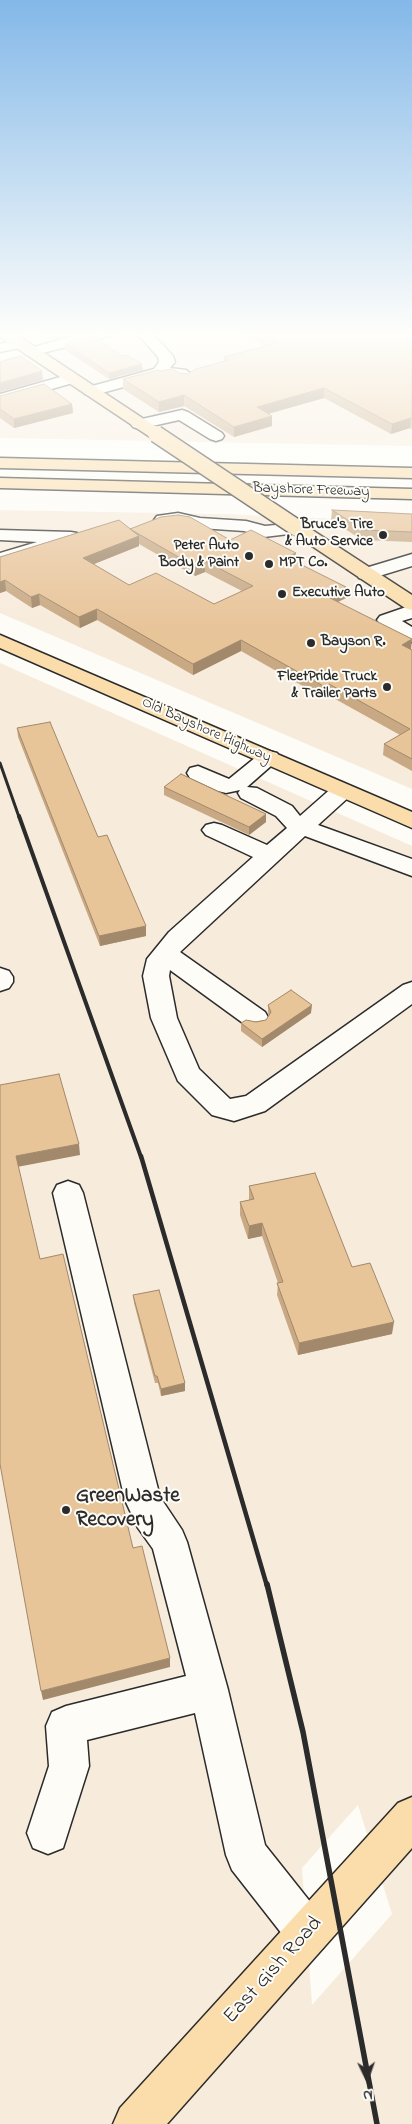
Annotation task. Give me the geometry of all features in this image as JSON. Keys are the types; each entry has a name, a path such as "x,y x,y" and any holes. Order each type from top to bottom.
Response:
{"main road":[{"path":"149,430 412,604"},
{"path":"261,470 299,458 412,458"},
{"name":"Bayshore Freeway","path":"0,463 412,473"},
{"name":"Bayshore Freeway","path":"0,483 412,494"},
{"path":"343,492 392,507 412,508"},
{"name":"Old Bayshore Highway","path":"0,641 412,821"},
{"name":"East Gish Road","path":"137,2124 412,1817"}],"street":[{"path":"206,430 216,436"},
{"path":"149,524 178,518 200,523 246,526 264,532 297,528"},
{"path":"0,535 71,537 0,559"},
{"path":"366,574 412,560"},
{"path":"412,611 387,620 412,636"},
{"path":"198,773 226,786 236,784 269,758"},
{"path":"342,791 178,938 160,959 156,976 164,1018 188,1074 222,1108 234,1110 255,1104 412,991"},
{"path":"249,793 284,811 291,820 302,827 412,868"},
{"path":"214,830 270,856"},
{"path":"165,954 256,1019"},
{"path":"0,977 0,982"},
{"path":"68,1193 143,1500 151,1516 169,1542 209,1690 247,1855 308,1933"},
{"path":"48,1832 70,1766 66,1726 209,1690"}],"shaded area":[{"path":"0,430 412,430 412,446 0,438"},
{"path":"0,510 221,514 412,522 412,789 0,613"},
{"path":"0,663 412,846 412,2124 0,2124","holes":["358,1805 392,1914 312,2005 302,1868"]}],"building":[{"path":"332,510 412,514 412,532 363,530"},
{"path":"178,515 190,517 230,540 251,530 296,553 286,557 346,587 328,597 412,639 402,645 412,650 412,759 384,744 410,729 329,684 325,687 241,640 193,664 97,609 79,617 39,594 31,597 5,580 0,582 0,557 119,520 130,529 161,517","holes":["131,530 194,566 205,561 253,586 214,604 156,573 129,585 83,558 139,536"]},
{"path":"50,722 98,837 107,835 146,926 99,936 17,728"},
{"path":"181,774 266,814 249,827 164,787"},
{"path":"291,990 312,1005 262,1039 241,1023 246,1020 256,1022 266,1020 271,1012 268,1005"},
{"name":"GreenWaste Recovery","path":"59,1074 79,1144 16,1156 40,1259 63,1254 133,1548 142,1546 170,1658 41,1691 0,1464 0,1085"},
{"path":"315,1173 352,1267 370,1263 394,1322 299,1343 277,1283 283,1282 262,1223 249,1226 240,1202 254,1199 249,1186"},
{"path":"159,1290 185,1383 161,1389 157,1376 155,1376 133,1295"}],"railway":[{"path":"0,763 19,817"},
{"path":"19,816 141,1157"},
{"path":"141,1156 267,1586"},
{"path":"267,1584 303,1732 377,2124"}],"place":[{"name":"Bruce's Tire & Auto Service","path":"383,535"},
{"name":"Peter Auto Body & Paint","path":"249,556"},
{"name":"MPT Co.","path":"269,564"},
{"name":"Executive Auto","path":"282,594"},
{"name":"Bayson R.","path":"311,643"},
{"name":"FleetPride Truck & Trailer Parts","path":"387,687"},
{"name":"GreenWaste Recovery","path":"66,1510"}]}
